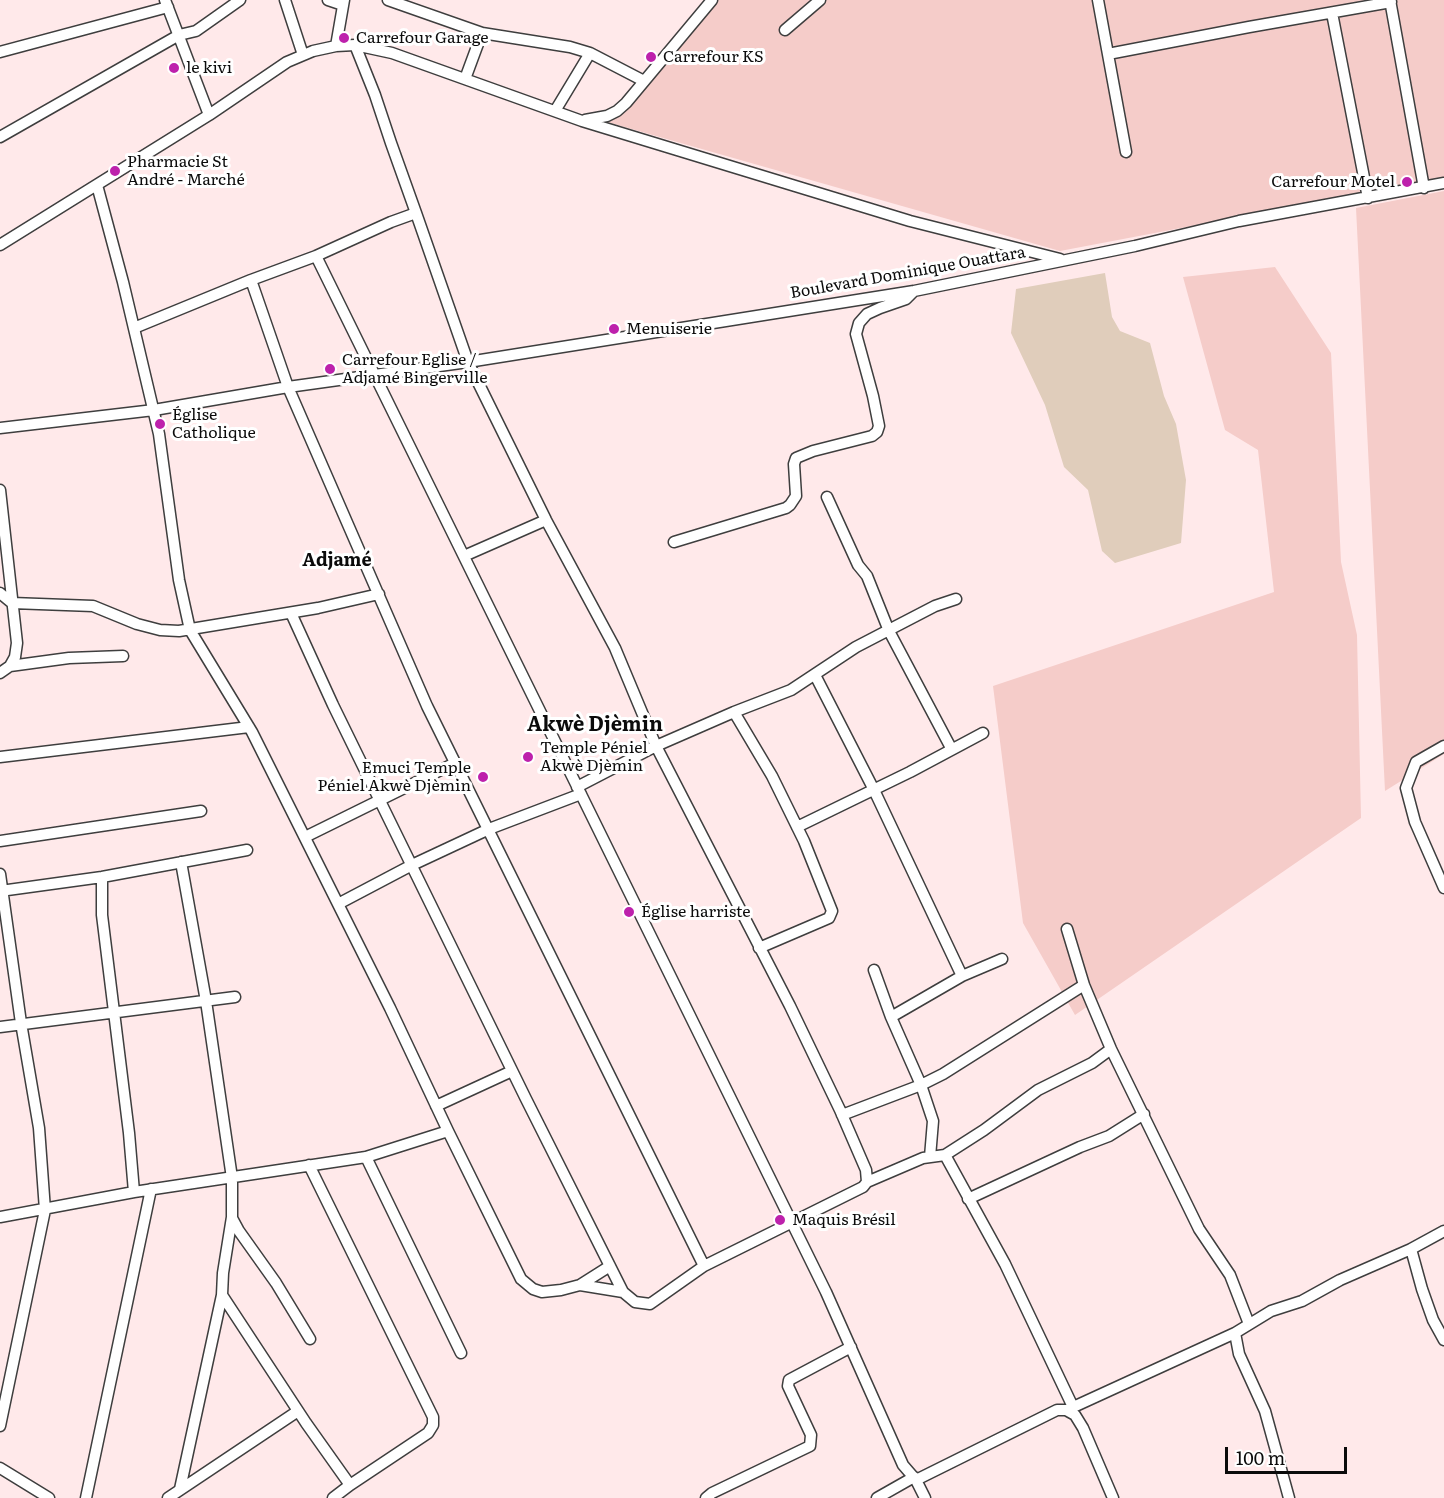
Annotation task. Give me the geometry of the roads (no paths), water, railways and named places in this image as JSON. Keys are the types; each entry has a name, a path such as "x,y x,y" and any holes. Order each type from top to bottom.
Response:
{"street":[{"path":"0,137 179,36 196,31 240,0"},
{"path":"285,0 303,55"},
{"path":"328,0 343,2 336,46"},
{"path":"388,0 482,33 570,47 590,53 644,81"},
{"path":"582,121 597,119 617,111 712,0"},
{"path":"785,30 820,0"},
{"path":"1098,0 1126,152"},
{"path":"1108,54 1390,1 1424,188"},
{"path":"0,52 166,4 209,115"},
{"path":"1332,13 1368,198"},
{"path":"465,79 482,33"},
{"path":"355,45 375,95 468,362 546,520 615,648 656,746 790,1006 842,1115 866,1170 867,1182"},
{"path":"0,245 209,115 287,62 336,46 355,45 392,52 582,121 910,221 1064,259"},
{"path":"555,111 590,53"},
{"name":"Boulevard Dominique Ouattara","path":"0,428 154,410 288,387 468,362 914,291 1135,246 1239,221 1444,183"},
{"path":"97,185 154,410 179,580 190,630 249,728 390,1008 521,1279 532,1289 542,1292 580,1285 623,1292 638,1303 650,1304 704,1266 863,1187 867,1182 923,1158 945,1155 984,1130 1038,1090 1092,1063 1112,1049"},
{"path":"134,328 316,256 416,213"},
{"path":"316,256 851,1347 903,1465 915,1478 925,1498"},
{"path":"251,280 288,387 427,706 704,1266"},
{"path":"674,542 790,506 796,496 794,464 796,458 813,451 872,436 877,432 879,426 873,396 856,334 859,323 867,314 906,299 914,291"},
{"path":"0,490 17,643 15,657 10,666 0,673"},
{"path":"827,497 858,565 867,576 889,631 951,748"},
{"path":"464,556 546,520"},
{"path":"0,593 12,603 93,606 137,624 160,630 190,630 291,613 379,594"},
{"path":"338,904 412,865 579,790 656,746 791,690 856,647 942,603 956,599"},
{"path":"291,613 512,1071 623,1292"},
{"path":"10,666 69,658 123,656"},
{"path":"815,675 874,790 962,976"},
{"path":"734,712 772,776 797,827 832,911 830,918 759,948"},
{"path":"0,758 249,728"},
{"path":"797,827 910,772 984,732"},
{"path":"1444,746 1416,762 1406,788 1415,822 1444,888"},
{"path":"305,837 455,763"},
{"path":"0,842 201,811"},
{"path":"2,891 102,877 247,850"},
{"path":"180,1490 222,1295 223,1273 232,1217 232,1178 206,1001 181,862"},
{"path":"0,874 21,1023 39,1128 45,1210 0,1426"},
{"path":"102,877 102,915 134,1192"},
{"path":"1067,929 1084,985 1112,1049 1174,1182 1199,1229 1230,1275 1249,1324"},
{"path":"891,1017 962,976 1002,959"},
{"path":"874,970 891,1017 921,1085 933,1121 930,1157"},
{"path":"842,1115 921,1085 943,1074 1084,985"},
{"path":"0,1027 235,997"},
{"path":"436,1106 512,1071"},
{"path":"968,1199 1108,1136 1144,1114"},
{"path":"0,1218 152,1189 366,1157 448,1131"},
{"path":"945,1155 1005,1264 1070,1408 1083,1428 1113,1498"},
{"path":"366,1157 461,1353"},
{"path":"309,1165 433,1417 433,1425 428,1433 333,1498"},
{"path":"86,1498 152,1189"},
{"path":"232,1217 243,1238 276,1283 310,1339"},
{"path":"877,1498 1057,1410 1070,1408 1235,1333 1271,1311 1302,1301 1444,1231"},
{"path":"1411,1249 1433,1320 1444,1340"},
{"path":"580,1285 610,1266"},
{"path":"222,1295 350,1485"},
{"path":"1235,1333 1239,1354 1265,1411 1289,1498"},
{"path":"706,1498 810,1446 811,1435 788,1386 789,1380 851,1347"},
{"path":"168,1498 298,1411"},
{"path":"0,1468 50,1498"}],"place":[{"name":"Carrefour Garage","path":"344,38"},
{"name":"Carrefour KS","path":"651,57"},
{"name":"le kivi","path":"174,68"},
{"name":"Pharmacie St André - Marché","path":"115,171"},
{"name":"Carrefour Motel","path":"1407,182"},
{"name":"Menuiserie","path":"614,329"},
{"name":"Carrefour Eglise / Adjamé Bingerville","path":"330,369"},
{"name":"Église Catholique","path":"160,424"},
{"name":"Temple Péniel Akwè Djèmin","path":"528,757"},
{"name":"Emuci Temple Péniel Akwè Djèmin","path":"483,777"},
{"name":"Église harriste","path":"629,912"},
{"name":"Maquis Brésil","path":"780,1220"}],"district":[{"name":"Adjamé","path":"337,561"},
{"name":"Akwè Djèmin","path":"595,725"}]}
